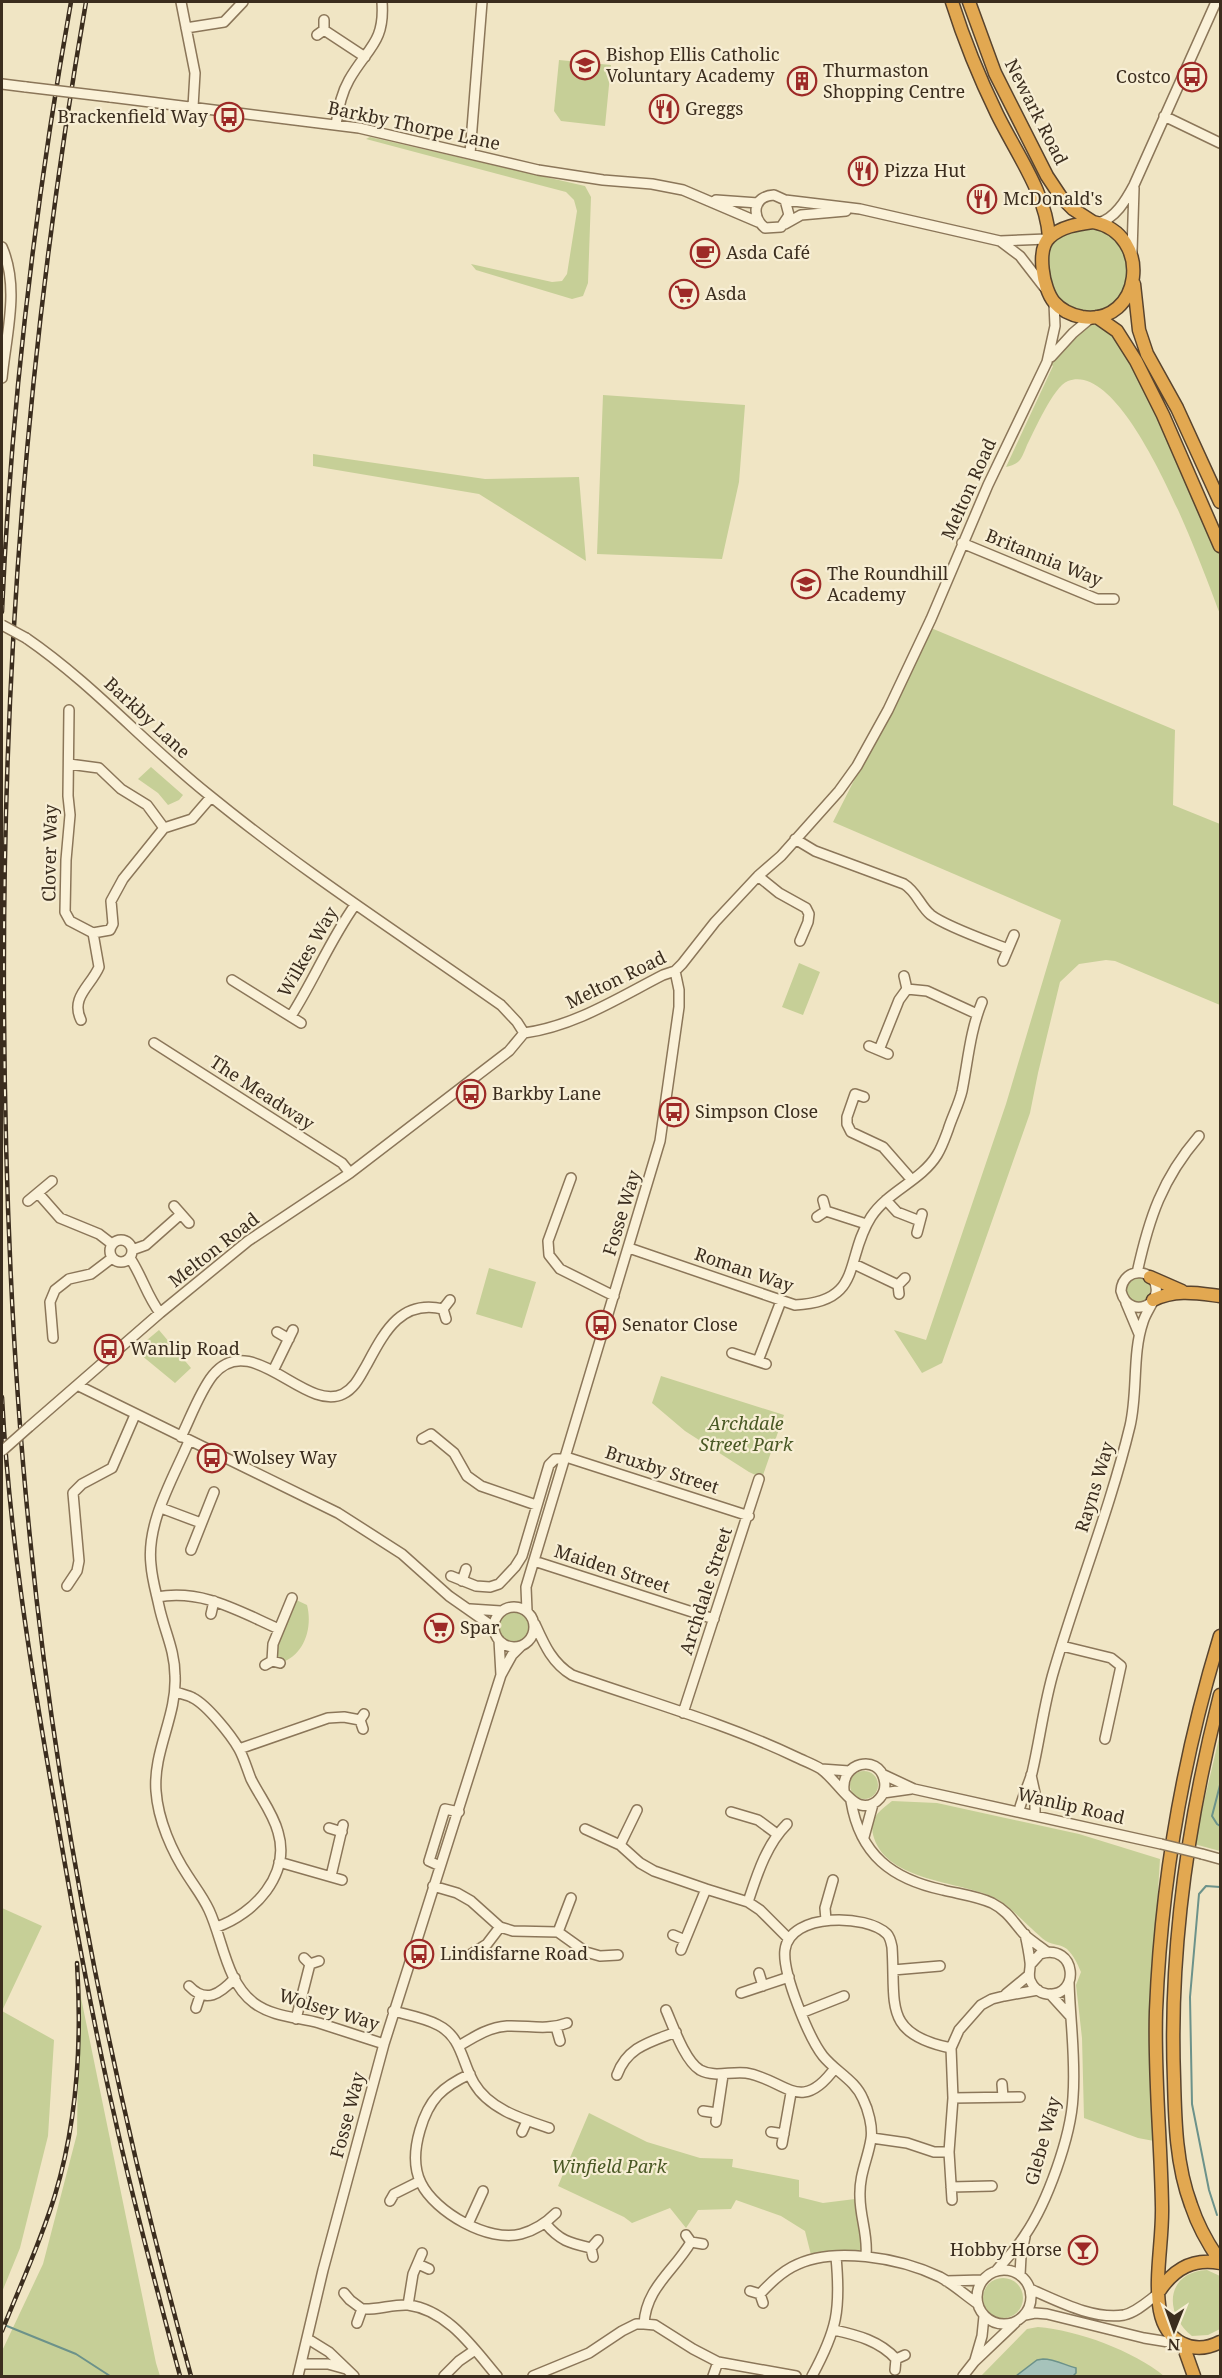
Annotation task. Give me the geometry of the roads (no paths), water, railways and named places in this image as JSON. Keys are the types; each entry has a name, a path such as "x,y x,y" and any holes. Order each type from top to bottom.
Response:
{"highway":[{"name":"Newark Road","path":"952,2 979,74 1044,207 1048,238"},
{"name":"Newark Road","path":"969,2 995,73 1047,176 1060,197 1084,218 1096,223"},
{"path":"1134,280 1121,303 1110,312 1095,317 1073,316 1054,303 1047,291 1043,264 1048,238 1073,226 1096,223 1120,236 1128,247 1132,261 1134,280 1139,330 1147,354 1177,408 1221,502"},
{"path":"1095,317 1117,331 1136,361 1163,415 1221,546"},
{"path":"1150,1276 1183,1292"},
{"path":"1153,1301 1166,1294 1183,1292 1221,1296"},
{"path":"1194,2376 1182,2345 1165,2325 1160,2313 1163,2211 1156,2049 1161,1941 1169,1865 1187,1762 1208,1677 1221,1636"},
{"path":"1221,1695 1206,1751 1184,1868 1172,2011 1173,2069 1182,2176 1201,2231 1221,2262"},
{"path":"1206,1751 1221,1720"},
{"path":"1159,2292 1173,2274 1189,2264 1206,2261 1221,2262"},
{"path":"1182,2345 1204,2348 1221,2342"}],"street":[{"path":"181,2 195,73 193,107"},
{"path":"186,28 224,22 243,2"},
{"path":"336,125 343,92 375,45 382,29 382,2"},
{"path":"470,154 482,2"},
{"path":"1096,223 1108,219 1124,202 1134,185 1216,2"},
{"path":"322,28 365,57"},
{"name":"Barkby Thorpe Lane","path":"2,84 359,128 538,170 683,190 771,229 801,215 860,209"},
{"path":"1164,116 1221,143"},
{"path":"1132,261 1134,185"},
{"name":"Barkby Thorpe Lane","path":"710,200 758,203 768,195 774,195 785,200 860,209 1000,241 1048,238"},
{"path":"785,200 789,209 785,224"},
{"path":"758,203 755,212 758,222"},
{"name":"Barkby Thorpe Lane","path":"1000,241 1027,263 1047,291"},
{"path":"2,247 9,264 12,285 2,378"},
{"name":"Melton Road","path":"2,1451 160,1313 248,1241 350,1173 509,1051 524,1033 547,1030 587,1014 675,971 715,922 758,876 781,856 839,791 857,766 877,730 931,619 962,543 1047,362 1056,326 1054,303"},
{"name":"Melton Road","path":"1047,362 1062,343 1095,317"},
{"name":"Britannia Way","path":"962,543 1097,599 1114,599"},
{"name":"Barkby Lane","path":"2,625 53,657 100,695 173,765 211,797 354,905 501,1005 524,1033"},
{"name":"Clover Way","path":"69,710 68,796 70,815 65,912 70,921 93,933"},
{"path":"69,764 99,768 121,789 147,805 164,828"},
{"path":"81,1020 76,1005 99,967 93,933 112,927 110,906 112,897 123,879 164,828 192,819 211,797"},
{"path":"795,839 815,851 904,884 914,891 925,909 938,919 1008,949"},
{"path":"758,876 778,893 806,908 809,914 808,922 800,941"},
{"name":"Wilkes Way","path":"291,1016 336,933 354,905"},
{"path":"1003,961 1014,935"},
{"name":"Fosse Way","path":"527,1611 526,1587 660,1142 680,1007 675,971"},
{"path":"869,1046 884,1052 900,1000 907,989 904,976"},
{"path":"232,980 301,1023"},
{"path":"907,989 917,989 939,995 977,1014"},
{"name":"Roman Way","path":"629,1248 795,1305 821,1302 841,1289 854,1264 866,1224 886,1200 935,1158 942,1144 961,1093 977,1014 982,1002"},
{"name":"The Meadway","path":"154,1043 342,1163 350,1173"},
{"path":"864,1097 855,1094 847,1117 849,1128 858,1137 883,1146 911,1179"},
{"path":"1137,1273 1152,1213 1161,1192 1183,1155 1199,1136"},
{"path":"572,1178 548,1241 549,1255 560,1269 614,1296"},
{"path":"28,1202 52,1180"},
{"path":"38,1193 60,1218 99,1234 112,1244"},
{"path":"823,1200 826,1211"},
{"path":"886,1200 897,1212 921,1218 917,1233"},
{"path":"112,1258 123,1262 146,1245 177,1210 189,1223"},
{"path":"817,1216 826,1211 866,1224"},
{"path":"112,1258 110,1251 112,1244 119,1240 126,1241 151,1300 160,1313"},
{"path":"53,1338 50,1302 55,1290 69,1279 91,1274 112,1258"},
{"path":"854,1264 901,1286"},
{"path":"1137,1273 1150,1276 1156,1288 1153,1301 1144,1307 1137,1308 1126,1302 1122,1286 1125,1279 1137,1273"},
{"path":"346,1405 342,1395 353,1387 380,1340 398,1319 414,1308 431,1306 444,1314 450,1300"},
{"path":"732,1353 762,1363 781,1301"},
{"name":"Rayns Way","path":"1019,1811 1031,1775 1053,1672 1131,1424 1139,1334 1153,1301"},
{"name":"Rayns Way","path":"1126,1302 1139,1334"},
{"path":"52,1327 63,1327"},
{"path":"273,1371 293,1330"},
{"path":"277,1332 289,1339"},
{"name":"Wolsey Way","path":"342,1395 321,1395 256,1363 244,1361 219,1369 212,1376 185,1439 155,1524 151,1564 157,1597 174,1654 176,1692 158,1756 156,1793 164,1827 175,1854 202,1895 217,1927 225,1957 234,1978 254,2003 278,2014 316,2022 384,2044"},
{"path":"79,1386 338,1513 402,1554 449,1596 468,1608 494,1630 499,1640 501,1675"},
{"path":"67,1586 77,1571 79,1561 73,1493 82,1484 112,1468 135,1415"},
{"path":"428,1433 454,1453 467,1476 482,1486 536,1505"},
{"path":"451,1576 476,1586 490,1587 499,1584 507,1577 522,1556 549,1465 555,1459 565,1458"},
{"name":"Bruxby Street","path":"565,1458 749,1515"},
{"name":"Archdale Street","path":"683,1713 759,1479"},
{"path":"191,1550 214,1492"},
{"path":"161,1508 201,1523"},
{"name":"Maiden Street","path":"534,1561 714,1619"},
{"path":"462,1581 466,1569"},
{"name":"Fosse Way","path":"511,1606 526,1587"},
{"path":"157,1597 175,1594 194,1595 214,1601 279,1629"},
{"path":"272,1663 273,1644 292,1598"},
{"path":"211,1614 214,1601"},
{"path":"494,1630 495,1620 501,1611 511,1606 527,1611 549,1653 561,1669 572,1675 763,1743 821,1769 844,1790 851,1801 856,1822 869,1851 887,1868 906,1879 992,1903 1018,1923 1025,1934 1047,1952"},
{"path":"468,1608 501,1611"},
{"path":"501,1675 512,1655 534,1632 535,1624"},
{"path":"499,1640 509,1646 537,1646 549,1653"},
{"path":"1062,1646 1111,1658 1121,1666 1105,1739"},
{"name":"Fosse Way","path":"298,2376 323,2270 393,2011 459,1812 501,1675"},
{"path":"176,1692 192,1697 204,1705 239,1749 279,1835 279,1862 264,1896 242,1915 217,1927"},
{"path":"239,1749 328,1718 344,1717 362,1721"},
{"path":"844,1790 845,1777 857,1765 864,1764 876,1768 882,1774 883,1793 873,1804 864,1837"},
{"path":"821,1769 849,1771"},
{"name":"Wanlip Road","path":"882,1774 914,1789 1221,1858"},
{"name":"Rayns Way","path":"1031,1775 1035,1793 1035,1815"},
{"name":"Wanlip Road","path":"883,1793 914,1789"},
{"path":"851,1801 858,1805 873,1804"},
{"path":"620,1845 637,1810"},
{"path":"735,1826 735,1813 758,1820 777,1834"},
{"path":"748,1902 762,1863 777,1834 787,1824"},
{"path":"329,1828 343,1828 332,1876"},
{"path":"585,1830 620,1845 640,1863 654,1871 748,1902 788,1938"},
{"path":"279,1862 342,1880"},
{"path":"826,1920 825,1908 833,1880"},
{"path":"434,1886 457,1893 471,1901 500,1927 513,1931 558,1932 586,1952 600,1956 618,1955"},
{"path":"681,1950 706,1889"},
{"path":"830,1891 842,1894"},
{"path":"558,1932 571,1898"},
{"path":"866,2255 867,2240 860,2195 865,2158 872,2138 863,2097 853,2082 835,2068 814,2042 789,1977 785,1951 788,1938 798,1929 826,1920 848,1921 869,1926 889,1936 894,2006 897,2017 905,2029 918,2038 951,2048"},
{"path":"482,1961 475,1952 488,1944 500,1927"},
{"path":"1025,1934 1031,1964 1029,1975 1033,1986 1050,1994 1058,1993 1069,1982 1071,1973 1069,1964 1064,1957 1056,1953 1040,1954 1031,1964"},
{"path":"673,1935 685,1940"},
{"path":"927,1956 928,1967"},
{"path":"296,2019 311,1961"},
{"path":"893,1970 940,1966"},
{"path":"759,1973 763,1986"},
{"path":"1004,1996 1029,1975"},
{"path":"741,1993 789,1977"},
{"path":"189,1986 200,1996 207,1996 218,1992 234,1978"},
{"name":"Glebe Way","path":"1020,2275 1021,2256 1026,2235 1047,2193 1066,2134 1073,2099 1074,2034 1070,2016 1069,1982"},
{"path":"952,2200 949,2152 953,2098 951,2048 959,2030 981,2005 992,1999 1038,1990"},
{"path":"1050,1994 1070,2016"},
{"path":"195,2008 200,1996"},
{"path":"801,2013 844,1996"},
{"path":"666,2010 689,2059 699,2069 723,2075 748,2073 791,2092 816,2088 835,2068"},
{"path":"393,2011 438,2025 459,2046 474,2084 494,2104 527,2121 549,2128"},
{"path":"459,2046 488,2030 505,2026 556,2027 567,2023"},
{"path":"556,2027 560,2040"},
{"path":"616,2075 630,2052 639,2046 676,2032"},
{"path":"610,2060 621,2064"},
{"path":"470,2074 448,2084 435,2098 424,2119 415,2148 420,2181 436,2205 468,2224 498,2234 514,2235 546,2224 556,2213"},
{"path":"703,2111 716,2117 723,2075"},
{"path":"1002,2084 1003,2097"},
{"path":"771,2132 783,2139 791,2092"},
{"path":"953,2098 1020,2097"},
{"path":"522,2132 527,2121"},
{"path":"872,2138 907,2143 934,2152 949,2152"},
{"path":"390,2201 394,2194 420,2181"},
{"path":"951,2187 992,2186"},
{"path":"468,2224 483,2191"},
{"path":"546,2224 555,2236 562,2240 594,2248"},
{"name":"Glebe Way","path":"996,2271 1026,2235"},
{"path":"644,2324 649,2297 670,2273 689,2238 703,2244"},
{"path":"408,2305 410,2289 422,2253"},
{"path":"758,2296 774,2279 793,2266 809,2260 866,2255 916,2268 946,2281 978,2304"},
{"path":"812,2376 834,2330 838,2285 836,2257"},
{"path":"418,2264 429,2269"},
{"path":"963,2376 974,2362 1021,2318 1031,2298 1030,2289 1020,2275 1013,2271 996,2271 983,2280 978,2287 978,2304 984,2316 990,2321 1003,2325 1021,2318 1047,2314 1182,2345"},
{"path":"946,2281 983,2280"},
{"path":"1030,2289 1074,2307 1100,2314 1123,2315 1138,2309 1159,2292"},
{"path":"344,2293 362,2309 408,2305 443,2319 475,2350 497,2376"},
{"path":"357,2323 362,2309"},
{"path":"974,2362 982,2336 984,2316"},
{"path":"538,2375 589,2353 636,2324 644,2324 655,2325 718,2362 796,2376"},
{"path":"834,2330 860,2336 901,2357 895,2370"},
{"path":"308,2339 329,2352 354,2376"},
{"path":"444,2376 459,2361 475,2350"},
{"path":"713,2376 718,2362"},
{"path":"301,2364 328,2364 346,2369"}],"water":[{"path":"1043,2359 1076,2368 1076,2373 1073,2376 1016,2376 1037,2360"}],"waterway":[{"path":"1220,1785 1212,1816 1220,1826"},
{"path":"1217,2215 1209,2190 1192,2104 1190,1997 1199,1894 1206,1886 1220,1887"},
{"path":"2,2324 76,2354 110,2376"}],"railway":[{"path":"2,612 12,458 26,306 46,153 71,2"},
{"path":"86,2 48,252 34,378 14,629 5,881 4,1008 8,1207 18,1406 30,1538 56,1750 73,1855 114,2065 191,2376"},
{"path":"2,1397 5,1447 22,1597 36,1696 74,1915 121,2147 180,2376"},
{"path":"2,2331 55,2195 69,2138 78,2051 77,1963"}],"place":[{"name":"Bishop Ellis Catholic Voluntary Academy","path":"585,65"},
{"name":"Costco","path":"1192,77"},
{"name":"Thurmaston Shopping Centre","path":"802,81"},
{"name":"Greggs","path":"664,109"},
{"name":"Brackenfield Way","path":"229,117"},
{"name":"Pizza Hut","path":"863,171"},
{"name":"McDonald's","path":"982,199"},
{"name":"Asda Café","path":"705,253"},
{"name":"Asda","path":"684,294"},
{"name":"The Roundhill Academy","path":"806,584"},
{"name":"Barkby Lane","path":"471,1094"},
{"name":"Simpson Close","path":"674,1112"},
{"name":"Senator Close","path":"601,1325"},
{"name":"Wanlip Road","path":"109,1349"},
{"name":"Wolsey Way","path":"212,1458"},
{"name":"Spar","path":"439,1628"},
{"name":"Lindisfarne Road","path":"419,1954"},
{"name":"Hobby Horse","path":"1083,2250"}],"park label":[{"name":"Archdale Street Park","path":"746,1434"},
{"name":"Winfield Park","path":"609,2167"}]}
